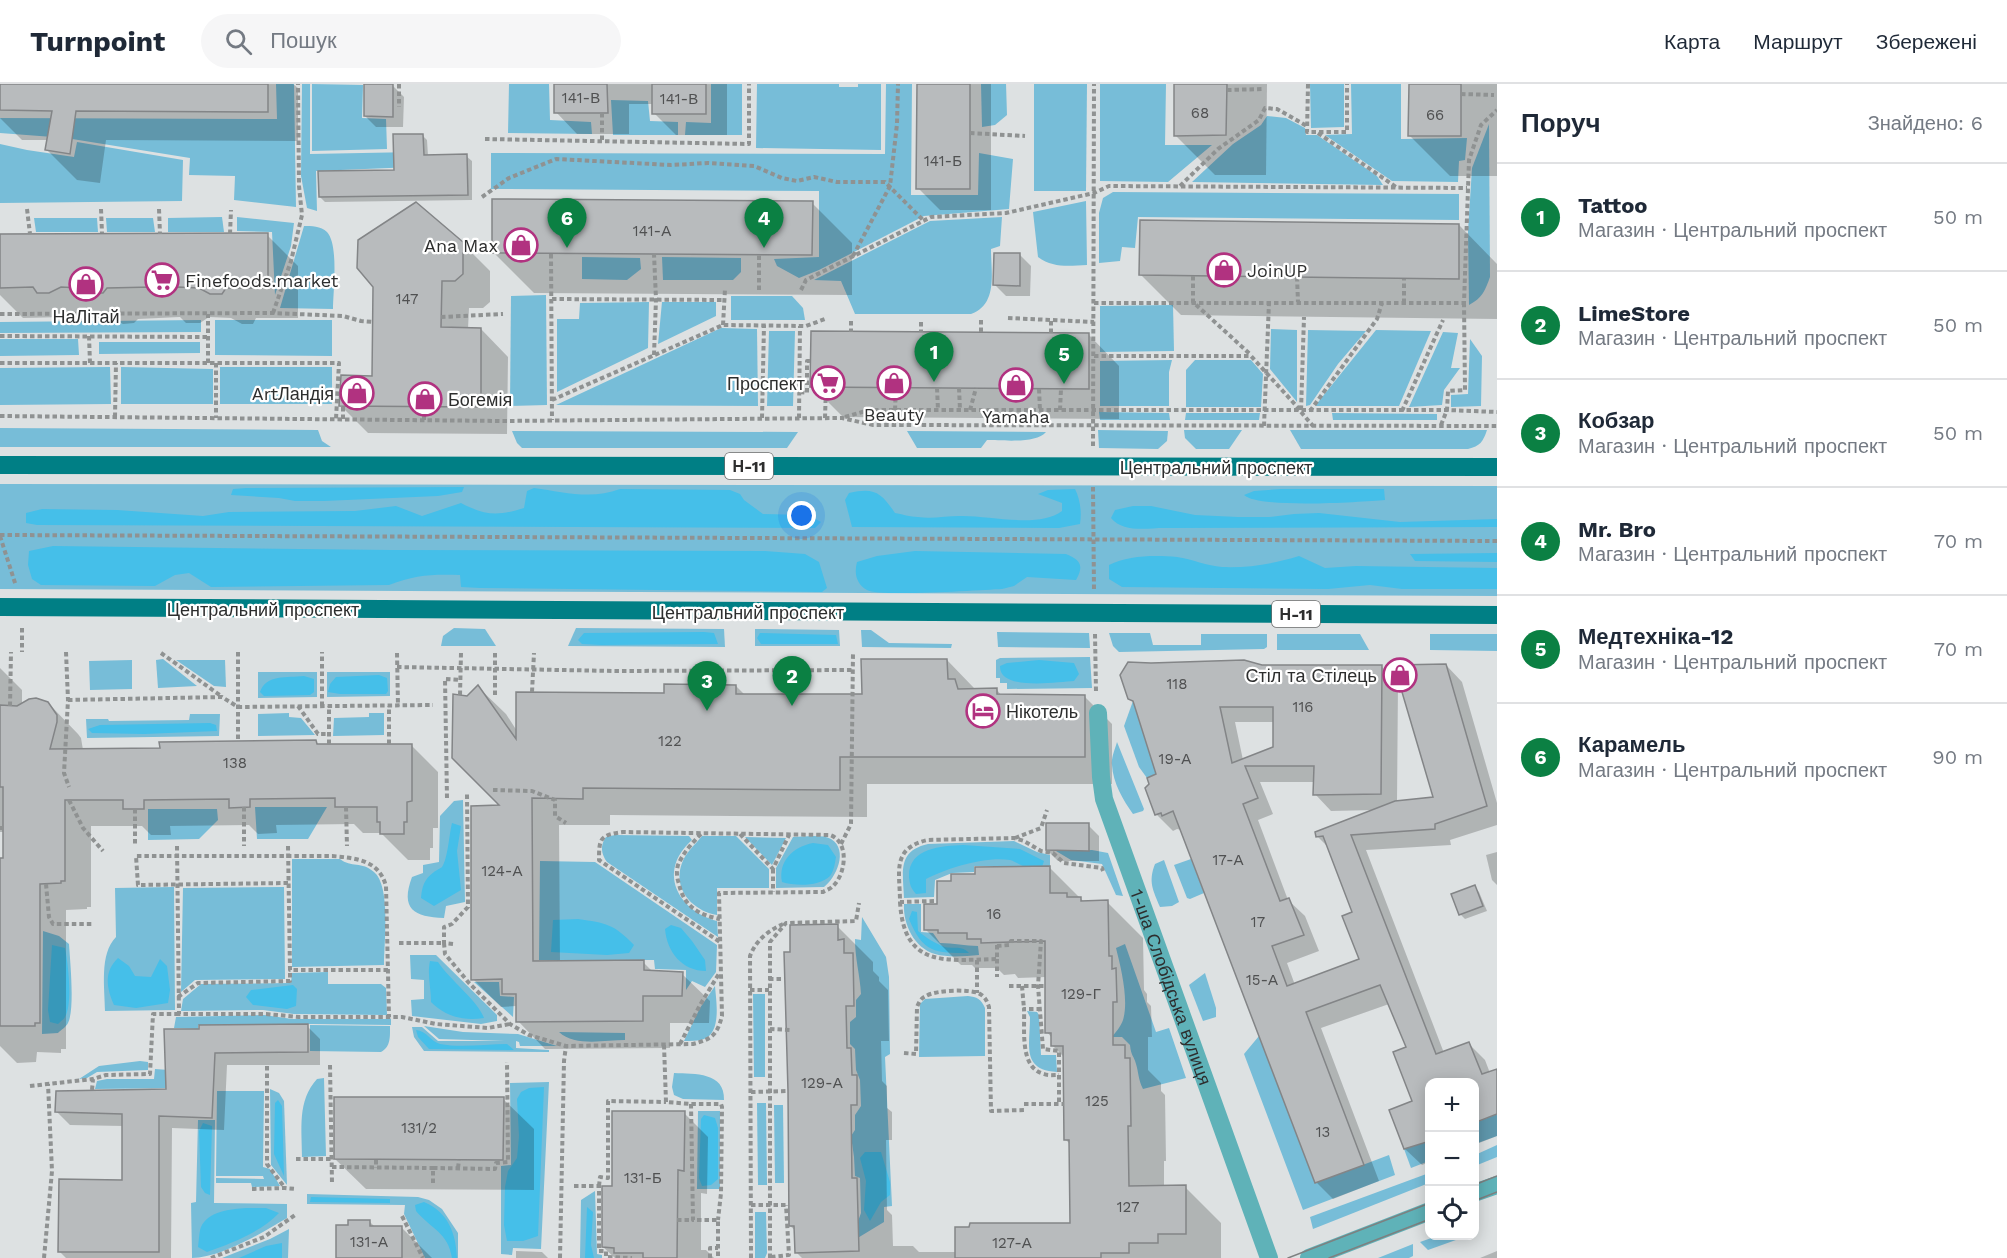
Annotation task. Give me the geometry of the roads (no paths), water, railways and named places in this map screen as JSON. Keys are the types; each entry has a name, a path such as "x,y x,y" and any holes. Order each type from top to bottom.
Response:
{"main road":[{"name":"Центральний проспект","path":"0,465 1497,467"},
{"name":"Центральний проспект","path":"0,608 1497,615"}],"street":[{"name":"1-ша Слобідська вулиця","path":"1098,712 1104,799 1269,1258"},
{"path":"1479,1191 1497,1185"},
{"path":"1309,1258 1425,1213"}],"tram line":[{"path":"1479,1183 1497,1176"},
{"path":"1479,1199 1497,1192"},
{"path":"1288,1258 1425,1205"},
{"path":"1329,1258 1425,1221"}],"place":[{"name":"Ana Max","path":"521,245"},
{"name":"Карамель","path":"567,248"},
{"name":"Mr. Bro","path":"764,248"},
{"name":"JoinUP","path":"1224,270"},
{"name":"Finefoods.market","path":"162,280"},
{"name":"НаЛітай","path":"86,284"},
{"name":"Tattoo","path":"934,382"},
{"name":"Проспект","path":"828,383"},
{"name":"Beauty","path":"894,383"},
{"name":"Медтехніка-12","path":"1064,384"},
{"name":"Yamaha","path":"1016,385"},
{"name":"ArtЛандія","path":"357,393"},
{"name":"Богемія","path":"425,399"},
{"name":"Стіл та Стілець","path":"1400,675"},
{"name":"LimeStore","path":"792,706"},
{"name":"Кобзар","path":"707,711"},
{"name":"Нікотель","path":"983,711"}]}
